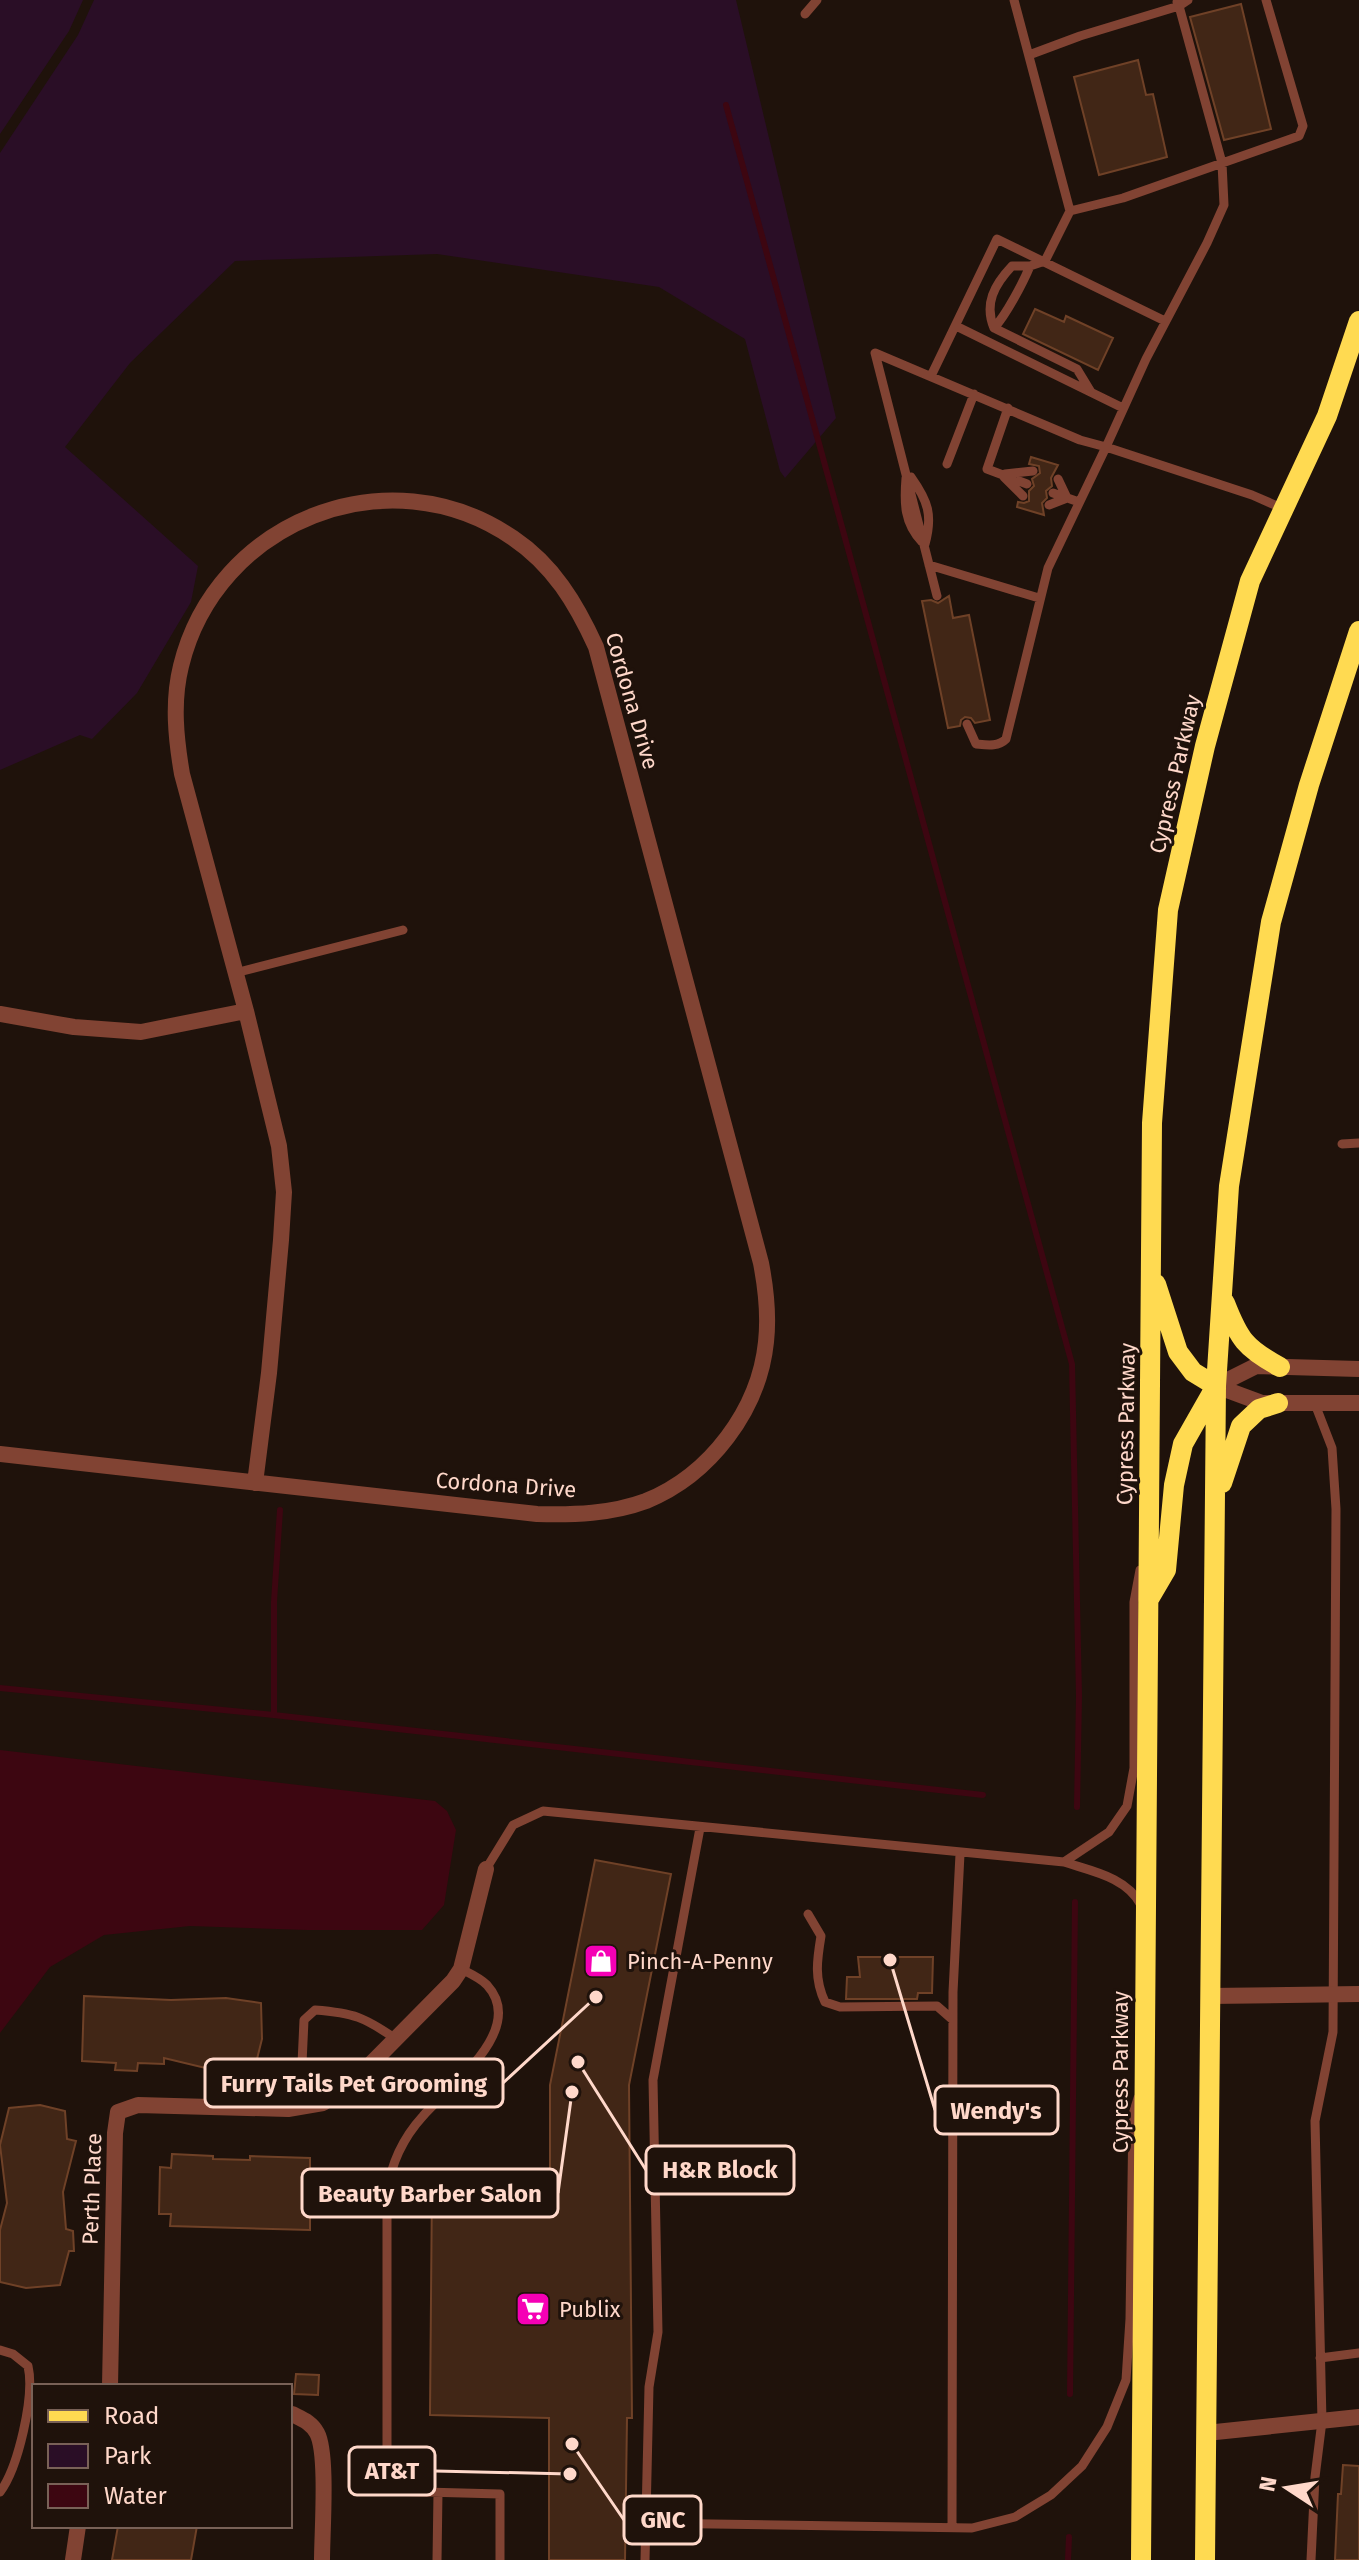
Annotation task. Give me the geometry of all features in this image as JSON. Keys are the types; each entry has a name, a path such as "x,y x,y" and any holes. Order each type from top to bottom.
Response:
{"main road":[{"name":"Cypress Parkway","path":"1141,2560 1152,1123 1168,910 1205,746 1250,581 1327,416 1359,321"},
{"path":"1205,2560 1216,1386 1229,1186 1271,922 1309,785 1359,631"},
{"path":"1151,1268 1178,1352 1193,1372 1216,1386"},
{"path":"1222,1296 1238,1335 1257,1354 1280,1367"},
{"path":"1148,1600 1166,1570 1174,1485 1183,1444 1216,1386"},
{"path":"1215,1506 1241,1426 1259,1409 1278,1403"}],"street":[{"name":"Cordona Drive","path":"0,1454 255,1483 537,1514 599,1512 645,1501 696,1470 721,1446 751,1399 766,1344 767,1296 761,1263 596,647 580,612 556,577 511,536 446,507 399,501 357,502 308,516 268,539 229,573 209,599 192,631 181,667 175,701 177,739 192,815 246,1011 279,1146 284,1192 269,1373 255,1483"},
{"path":"0,1014 74,1027 141,1032 246,1011"},
{"path":"1216,1386 1256,1366 1359,1369"},
{"path":"1216,1386 1262,1403 1359,1403"},
{"name":"Perth Place","path":"110,2384 118,2112 138,2105 288,2109 323,2103 352,2083 453,1981 461,1969 486,1869"},
{"path":"1209,1996 1359,1994"},
{"path":"292,2414 308,2421 318,2434 322,2454 322,2560"},
{"path":"1206,2433 1359,2417"},
{"path":"73,2560 78,2528"}],"lane":[{"path":"805,14 817,0"},
{"path":"1014,0 1070,211 1045,261 1030,266 1012,266 1001,278 991,298 988,313 994,328 1077,369 1091,392"},
{"path":"1029,55 1188,0"},
{"path":"1070,211 1123,198 1299,136 1303,126 1266,0"},
{"path":"967,724 976,744 990,746 1006,739 1048,568 1165,321 1224,205 1222,163 1178,3"},
{"path":"931,376 997,239 1165,321"},
{"path":"994,328 1005,317 1030,266"},
{"path":"956,326 1123,408"},
{"path":"937,596 875,353 1080,440 1178,469 1284,509"},
{"path":"947,464 974,394"},
{"path":"1008,408 987,469 1027,484"},
{"path":"1002,474 1033,471"},
{"path":"1002,474 1023,496"},
{"path":"1058,479 1067,498"},
{"path":"1053,493 1079,502"},
{"path":"1049,505 1067,498"},
{"path":"929,565 1039,598"},
{"path":"235,973 403,930"},
{"path":"1342,1144 1359,1143"},
{"path":"1311,2560 1315,2477 1322,2421 1315,2121 1319,2090 1331,2045 1334,1994 1336,1478 1332,1448 1315,1404"},
{"path":"1064,1862 1109,1832 1127,1806 1134,1768 1134,1602 1149,1524"},
{"path":"486,1869 513,1825 543,1811 1064,1862 1118,1881 1137,1898 1146,1915"},
{"path":"645,2560 649,2387 658,2332 653,2080 700,1828"},
{"path":"952,2527 953,2020 960,1854"},
{"path":"808,1914 821,1936 815,1965 825,2002 840,2007 937,2006 953,2020"},
{"path":"461,1969 488,1986 498,2015 493,2035 472,2066 408,2135 396,2154 390,2172 387,2193 387,2491 500,2494 500,2560"},
{"path":"300,2107 304,2020 315,2010 349,2013 367,2019 396,2039"},
{"path":"645,2523 972,2528 1015,2517 1051,2495 1082,2466 1107,2427 1126,2380 1133,2114 1144,2079"},
{"path":"0,2350 13,2354 28,2366 31,2387 9,2478 0,2492"},
{"path":"1320,2358 1359,2353"},
{"path":"437,2560 438,2493"}],"green space":[{"path":"0,0 83,0 69,31 0,134"},
{"path":"94,0 736,0 836,418 785,478 780,471 745,339 659,287 437,254 235,261 130,363 65,447 198,566 191,602 137,693 92,739 80,735 0,770 0,153 78,35"}],"water":[{"path":"0,1750 435,1801 447,1811 456,1830 444,1905 422,1930 190,1926 104,1935 50,1967 0,2033"}],"building":[{"path":"1241,4 1271,129 1224,140 1190,17"},
{"path":"1138,60 1146,95 1153,94 1167,157 1099,175 1074,77"},
{"path":"1035,309 1064,322 1066,316 1113,338 1098,370 1023,334"},
{"path":"1031,457 1058,465 1051,478 1052,486 1046,491 1047,498 1042,503 1044,515 1017,507 1018,502 1029,501 1029,491 1034,486 1032,479 1040,473 1039,466 1029,464"},
{"path":"949,596 953,618 969,615 990,720 975,723 965,717 960,726 948,728 922,601 938,603"},
{"path":"595,1860 671,1874 629,2085 632,2418 627,2418 625,2560 549,2560 549,2418 430,2415 432,2183 550,2184 550,2085"},
{"path":"858,1957 933,1957 932,1993 918,1993 917,1999 846,1999 847,1977 860,1977"},
{"path":"84,1996 171,2000 226,1998 261,2003 262,2039 256,2063 230,2064 228,2070 218,2071 164,2058 164,2064 138,2063 137,2071 115,2070 116,2063 82,2061"},
{"path":"40,2105 65,2111 67,2139 76,2141 63,2192 66,2229 73,2231 74,2251 69,2251 60,2285 26,2288 0,2282 0,2230 7,2203 0,2145 9,2108"},
{"path":"172,2154 213,2156 213,2159 250,2160 250,2156 310,2158 310,2169 323,2169 321,2215 310,2215 310,2230 170,2226 171,2214 159,2214 160,2167 171,2168"},
{"path":"296,2374 319,2375 318,2395 294,2394"},
{"path":"1343,2465 1359,2466 1359,2560 1335,2560 1338,2494 1341,2494"},
{"path":"118,2528 197,2528 191,2560 112,2560"}],"waterway":[{"path":"726,105 1072,1364 1079,1696 1077,1807"},
{"path":"274,1715 274,1602 280,1510"},
{"path":"0,1688 274,1715 983,1795"},
{"path":"1070,2394 1075,1902"},
{"path":"1068,2560 1069,2537"}],"place":[{"name":"Wendy's","path":"890,1960"},
{"name":"Pinch-A-Penny","path":"601,1961"},
{"name":"Furry Tails Pet Grooming","path":"596,1997"},
{"name":"H&R Block","path":"578,2062"},
{"name":"Beauty Barber Salon","path":"572,2092"},
{"name":"Publix","path":"533,2309"},
{"name":"GNC","path":"572,2444"},
{"name":"AT&T","path":"570,2474"}]}
